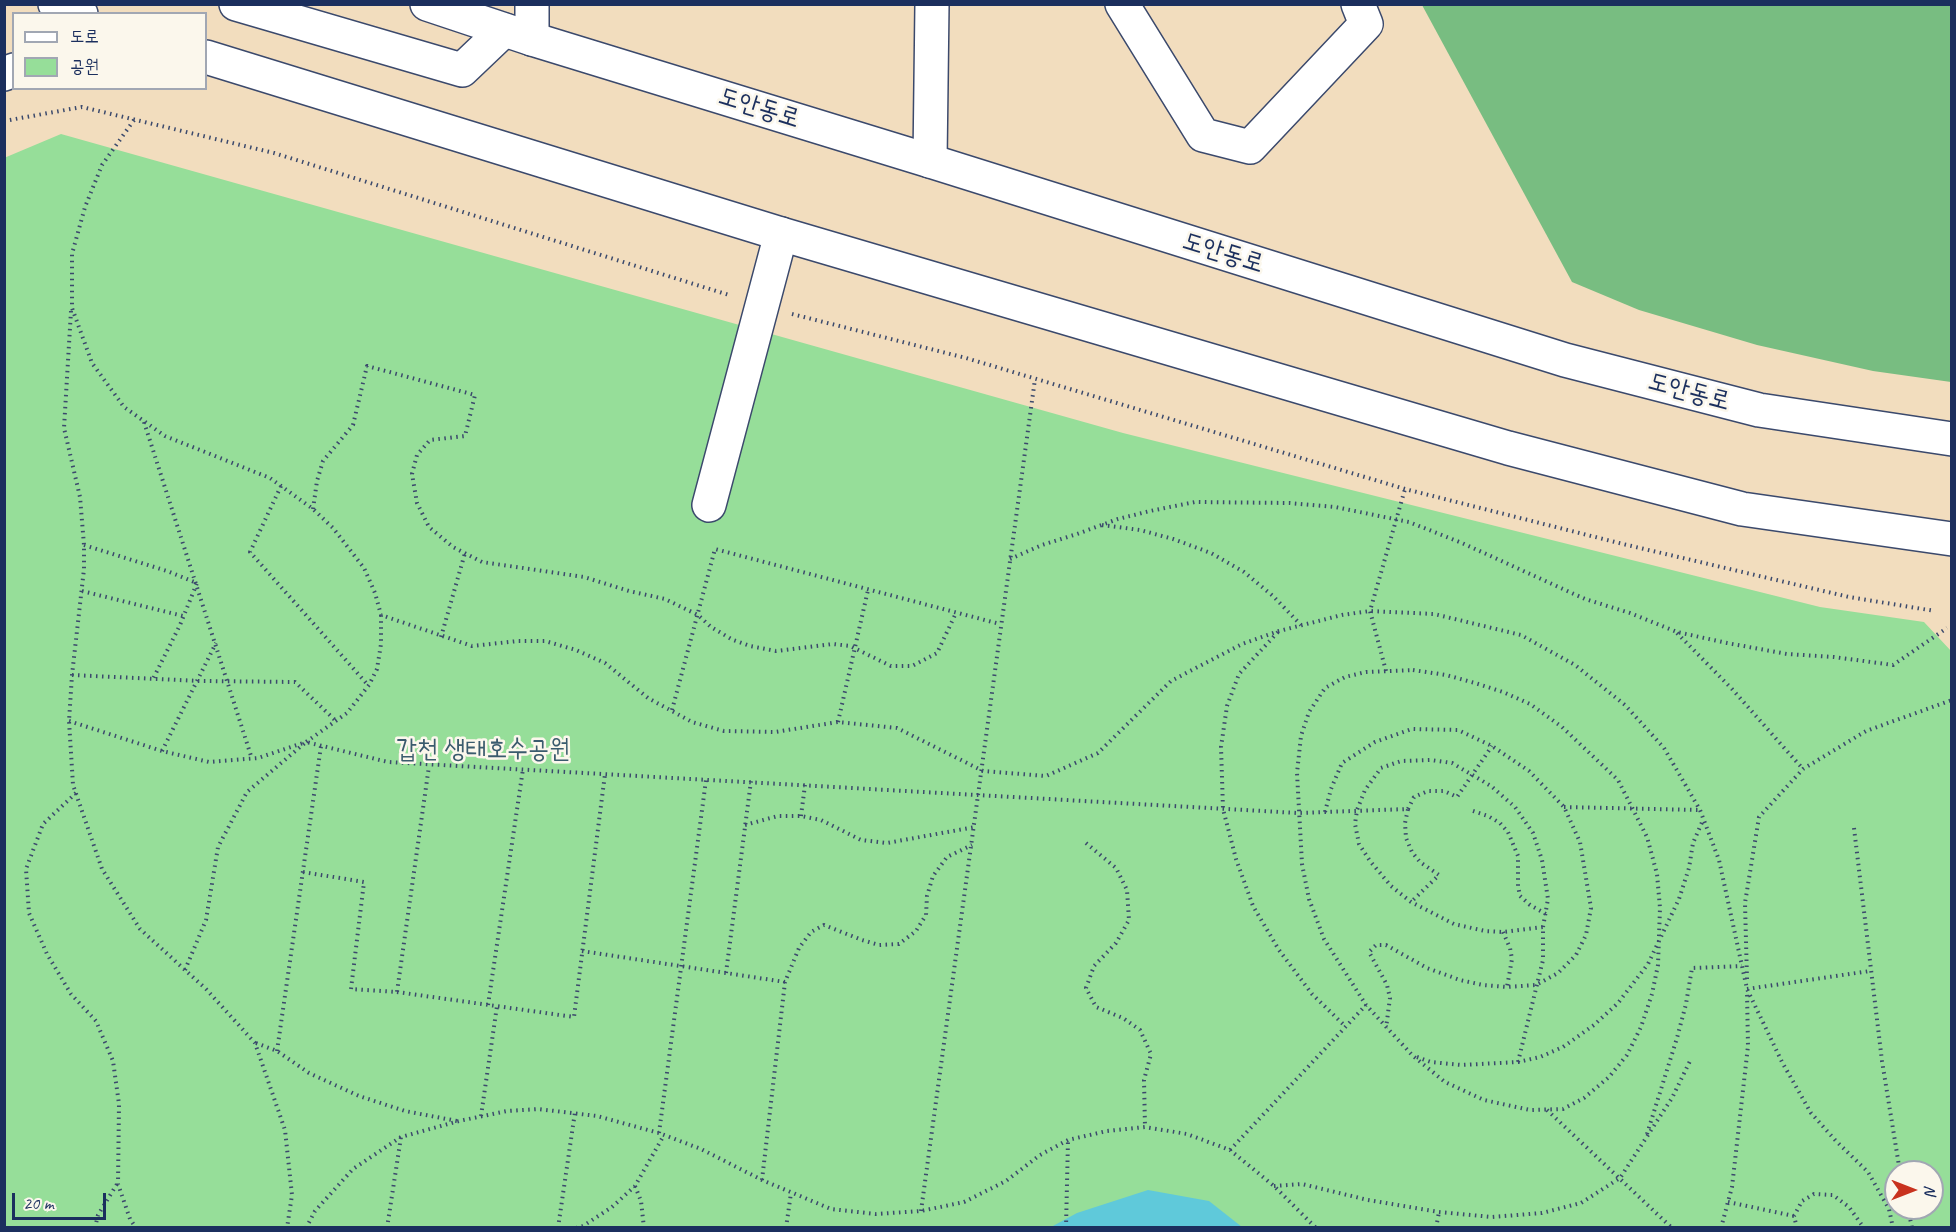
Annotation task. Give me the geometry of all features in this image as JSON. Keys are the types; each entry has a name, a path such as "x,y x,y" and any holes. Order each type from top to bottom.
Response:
{"main road":[{"path":"55,4 76,12"},
{"path":"236,4 462,70 518,34 532,4"},
{"name":"도안동로","path":"427,4 1565,360 1760,410 1952,439"},
{"path":"930,161 932,4"},
{"path":"1122,4 1203,135 1250,147 1366,24 1358,4"},
{"path":"207,57 780,234 1508,448 1742,509 1952,539"},
{"path":"709,505 780,234"}],"path":[{"path":"4,121 82,107 274,153 729,295"},
{"path":"134,120 102,165 85,207 72,254 72,308 64,428 80,497 84,545 82,591 69,721 73,785 102,869 140,929 206,989 255,1043 285,1130 292,1195 287,1227"},
{"path":"72,308 92,363 124,407 165,436 270,478 312,509 333,528 364,568 375,593 381,615 381,644 377,669 369,686 346,713 306,742 247,792 218,847 206,920 185,970"},
{"path":"789,313 966,358 1404,489 1838,595 1935,611"},
{"path":"312,509 317,481 324,461 353,425 368,366 475,395 465,436 430,440 417,455 412,474 417,503 429,527 453,547 482,562 584,577 665,600 698,615 711,627 733,640 750,646 776,651 833,644 850,646 891,666 912,666 937,653 956,613"},
{"path":"921,1211 980,795 1000,624 1035,379"},
{"path":"144,422 252,759"},
{"path":"280,486 250,552 369,686"},
{"path":"1386,671 1370,611 1404,489"},
{"path":"1010,559 1042,545 1118,519 1195,502 1289,503 1335,507 1396,519 1462,543 1585,599 1677,632 1787,654 1834,657 1893,665 1947,628"},
{"path":"1101,525 1140,530 1211,553 1244,572 1273,596 1301,625"},
{"path":"84,545 167,571 197,583"},
{"path":"672,710 715,549 1000,624"},
{"path":"441,637 465,553"},
{"path":"153,679 184,616 197,583"},
{"path":"838,722 868,590"},
{"path":"82,591 184,616"},
{"path":"381,615 472,646 518,641 545,641 576,650 605,663 648,698 692,722 724,731 775,732 838,722 897,728 983,771 1046,776 1098,753 1171,681 1242,644 1279,631 1342,615 1370,611 1434,614 1521,636 1575,665 1625,705 1664,748 1700,810 1719,860 1747,989 1782,1062 1811,1113 1868,1172 1889,1209 1893,1227"},
{"path":"1279,631 1239,674 1227,706 1221,747 1223,809 1236,859 1253,906 1279,950 1312,994 1345,1026"},
{"path":"1677,632 1732,689 1803,769"},
{"path":"162,751 216,643"},
{"path":"1413,670 1446,675 1503,692 1530,704 1562,727 1618,780 1633,808 1647,837 1657,874 1660,908 1658,965 1652,994 1641,1027 1627,1055 1609,1077 1584,1098 1563,1109 1530,1110 1484,1100 1445,1082 1413,1056 1366,1005 1324,939 1309,898 1302,864 1297,773 1301,736 1309,712 1325,688 1345,677 1366,672 1413,670"},
{"path":"72,675 295,682 336,721"},
{"path":"1721,1227 1732,1187 1748,1046 1745,903 1760,817 1803,769 1866,731 1952,700"},
{"path":"69,721 162,751 209,762 252,759 306,742 388,762 1298,813 1408,809"},
{"path":"1325,812 1331,789 1342,763 1375,742 1412,729 1458,729 1492,746 1529,771 1564,807 1580,842 1591,908 1586,934 1576,955 1558,974 1536,984 1507,987 1482,985 1427,968 1386,945 1376,945 1370,952 1387,985 1390,998 1386,1028"},
{"path":"277,1051 321,746"},
{"path":"1411,902 1438,875 1420,862 1412,852 1406,838 1405,823 1414,797 1428,791 1444,790 1457,797 1492,746"},
{"path":"1518,1062 1543,960 1543,927 1548,899 1546,879 1533,833 1515,807 1491,786 1452,763 1431,760 1401,761 1382,768 1365,790 1357,810 1355,824 1359,844 1391,886 1411,902 1454,924 1485,931 1503,932 1543,927"},
{"path":"397,992 429,766"},
{"path":"488,1005 523,769"},
{"path":"303,872 364,882 351,989 397,992 574,1017 605,774"},
{"path":"576,1227 583,1226 612,1207 635,1186 661,1134 680,966 706,780"},
{"path":"726,974 751,781"},
{"path":"801,816 805,785"},
{"path":"76,793 44,824 40,833 26,869 29,912 46,954 71,994 96,1021 112,1061 119,1104 118,1184 130,1219 136,1227"},
{"path":"1564,807 1700,810"},
{"path":"1473,811 1500,823 1508,832 1518,856 1520,896 1546,914"},
{"path":"746,825 778,816 801,816 821,820 861,840 887,843 975,826"},
{"path":"1413,1056 1431,1062 1461,1065 1518,1062 1540,1057 1563,1047 1593,1025 1618,1003 1648,964 1679,899 1703,819"},
{"path":"1854,828 1870,971 1898,1160"},
{"path":"1086,843 1116,868 1126,890 1129,920 1116,943 1094,966 1086,988 1096,1007 1123,1018 1140,1030 1151,1054 1144,1080 1145,1127"},
{"path":"762,1180 785,982 799,948 811,932 824,925 879,945 899,944 916,931 926,915 927,896 933,876 947,857 973,845"},
{"path":"1503,932 1512,959 1507,987"},
{"path":"582,951 785,982"},
{"path":"1645,1141 1677,1038 1692,968 1742,966"},
{"path":"1747,989 1870,971"},
{"path":"1230,1150 1366,1005"},
{"path":"481,1116 497,1006"},
{"path":"255,1043 277,1051 309,1073 359,1096 405,1111 459,1121"},
{"path":"1274,1186 1302,1184 1368,1200 1438,1212 1492,1217 1542,1213 1581,1203 1620,1179 1672,1098 1690,1061"},
{"path":"306,1227 315,1211 353,1169 402,1137 481,1116 538,1109 597,1116 661,1134 701,1149 762,1180 831,1209 876,1214 921,1211 964,1202 1006,1181 1040,1155 1068,1140 1107,1131 1145,1127 1187,1134 1230,1150 1274,1186 1316,1227"},
{"path":"1547,1109 1672,1227"},
{"path":"558,1227 575,1112"},
{"path":"387,1227 402,1137"},
{"path":"1066,1227 1068,1140"},
{"path":"95,1227 98,1215 118,1184"},
{"path":"635,1186 641,1201 645,1227"},
{"path":"786,1227 791,1193"},
{"path":"1797,1227 1794,1216 1802,1201 1814,1194 1833,1196 1850,1207 1864,1227"},
{"path":"1728,1202 1794,1216"},
{"path":"1436,1227 1438,1212"},
{"path":"463,1227 477,1227"}],"green space":[{"path":"1422,5 1951,5 1951,382 1873,371 1757,345 1639,310 1572,282"},
{"name":"갑천 생태호수공원","path":"61,134 1123,433 1820,607 1924,622 1952,652 1951,1227 5,1227 4,158"}],"water":[{"path":"1148,1190 1209,1201 1242,1227 1051,1227 1077,1213"}]}
